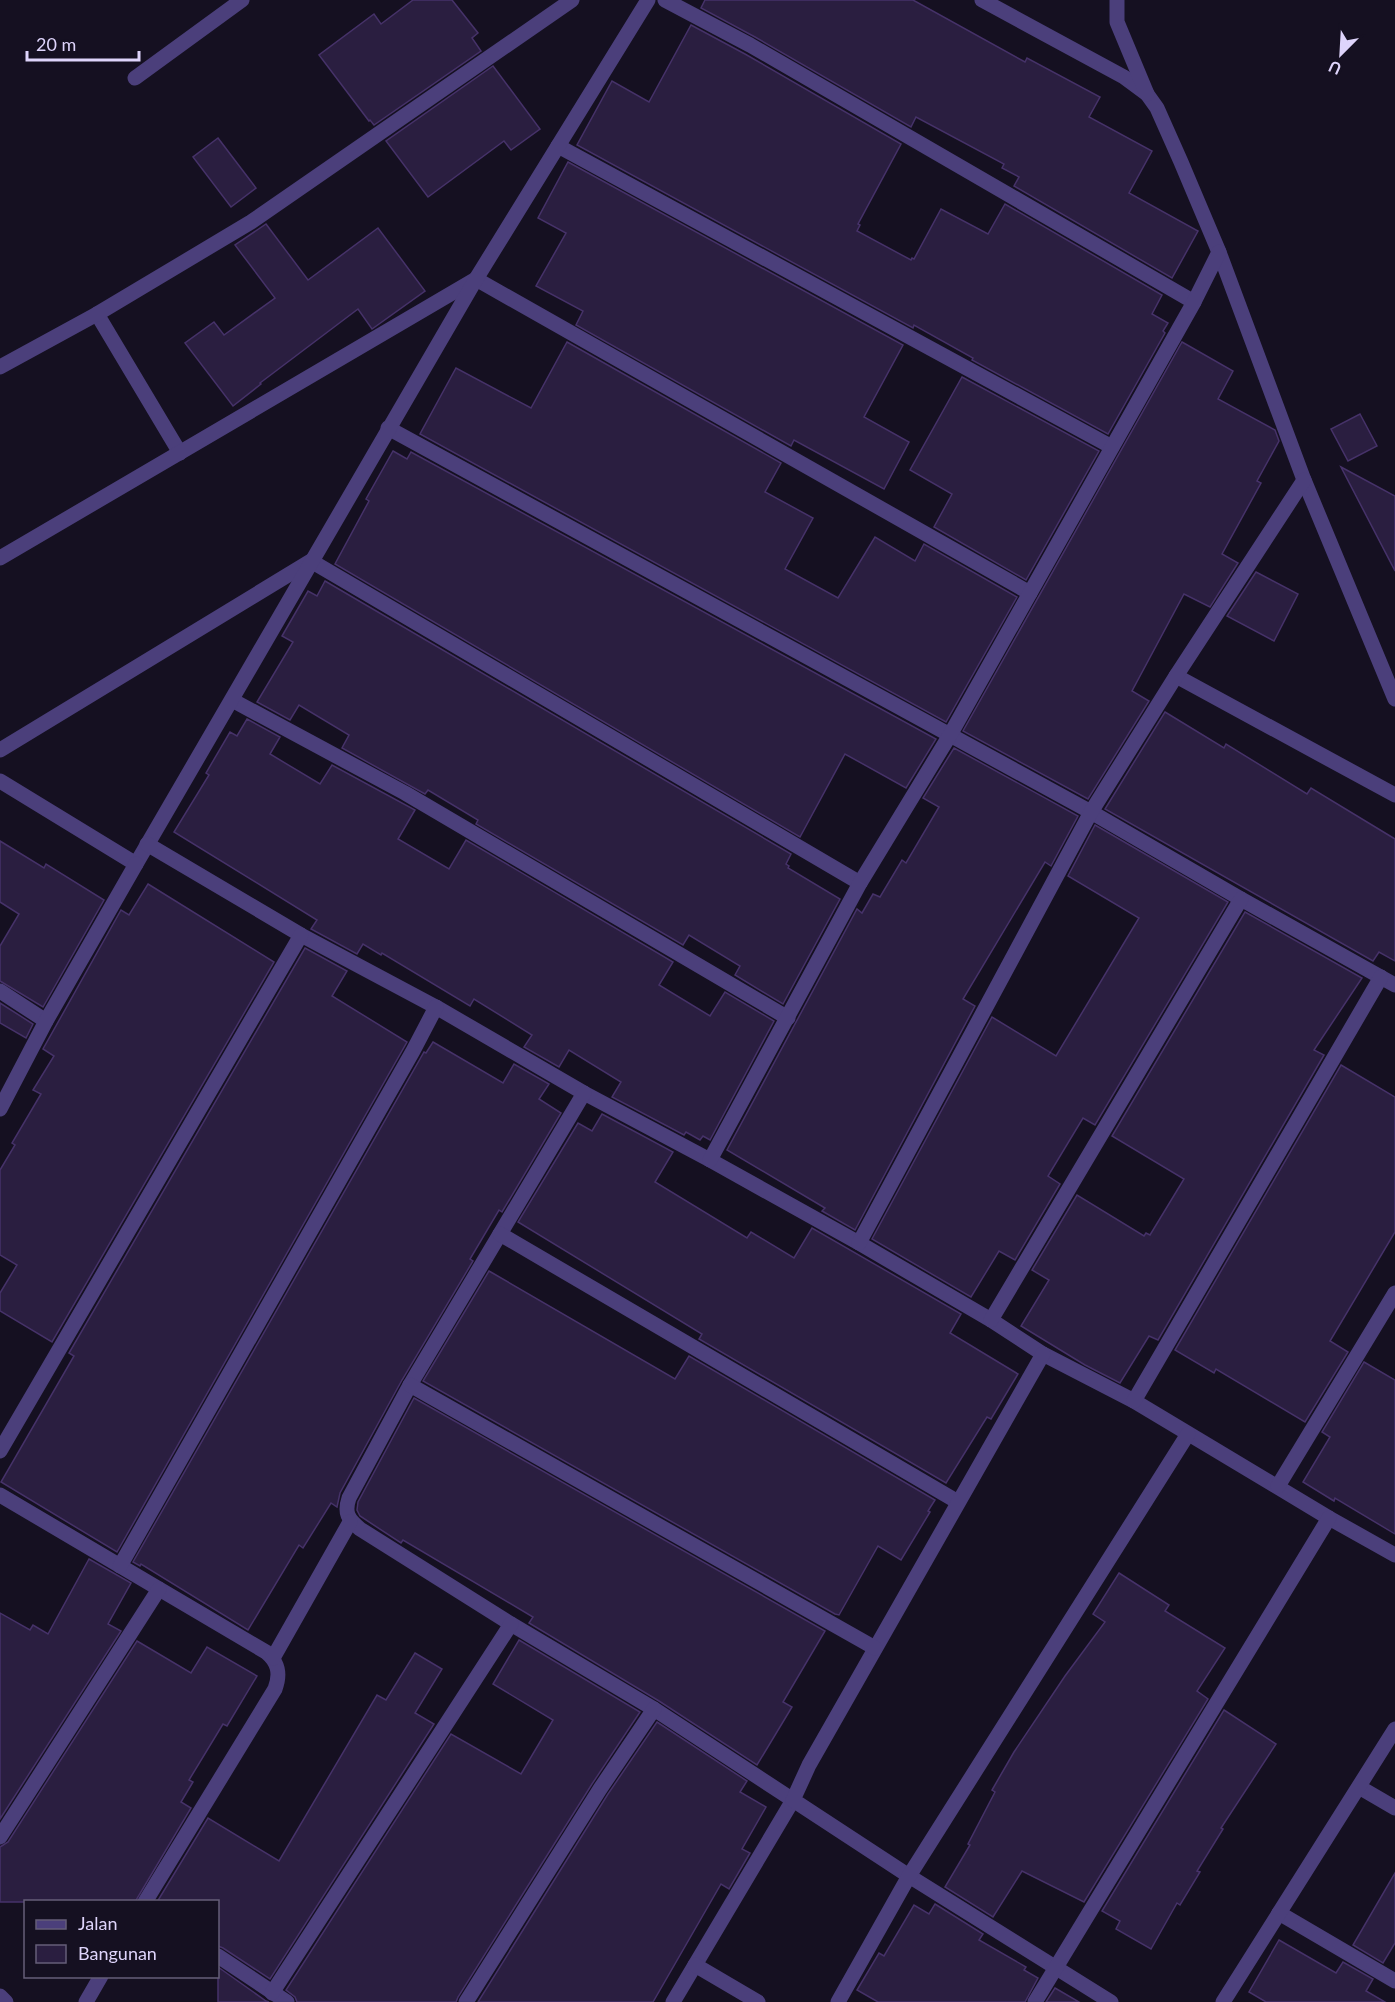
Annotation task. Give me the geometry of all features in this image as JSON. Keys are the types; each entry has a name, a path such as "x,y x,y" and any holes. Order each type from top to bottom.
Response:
{"street":[{"path":"135,78 242,0"},
{"path":"0,368 98,314 250,222 572,0"},
{"path":"0,1108 46,1021 388,428 476,279 648,0"},
{"path":"665,0 750,45 1194,302"},
{"path":"982,0 1124,77 1147,94"},
{"path":"1117,0 1117,22 1219,252 1304,480 1395,699"},
{"path":"558,146 1112,447"},
{"path":"710,1160 860,883 950,735 1194,302 1219,252"},
{"path":"0,558 476,279"},
{"path":"476,279 1030,593"},
{"path":"98,314 180,453"},
{"path":"388,428 1091,812 1395,985"},
{"path":"859,1244 1091,812 1176,676 1304,480"},
{"path":"0,750 311,561"},
{"path":"311,561 860,883"},
{"path":"1176,676 1395,795"},
{"path":"232,700 405,793 788,1018"},
{"path":"0,781 136,864"},
{"path":"147,844 301,935 436,1007 584,1093 710,1160 859,1244 991,1320 1043,1354 1134,1401 1395,1555"},
{"path":"991,1320 1241,899"},
{"path":"0,1451 301,935"},
{"path":"1134,1401 1381,977"},
{"path":"0,990 46,1021"},
{"path":"120,1566 436,1007"},
{"path":"584,1093 410,1385 349,1498 346,1508 347,1516 351,1522 511,1624 654,1709 909,1876 1111,2002"},
{"path":"501,1234 958,1502"},
{"path":"1278,1486 1395,1293"},
{"path":"673,2002 793,1800 809,1765 1043,1354"},
{"path":"410,1385 875,1648"},
{"path":"838,2002 909,1876 1188,1434"},
{"path":"2,1500 120,1566 273,1658 278,1673 275,1689 146,1900"},
{"path":"1035,2002 1329,1518"},
{"path":"273,1658 351,1522"},
{"path":"0,1837 159,1589"},
{"path":"272,1993 511,1624"},
{"path":"465,2002 600,1789 654,1709"},
{"path":"1223,2002 1395,1729"},
{"path":"1359,1787 1395,1808"},
{"path":"1279,1913 1395,1981"},
{"path":"219,1957 287,2002"},
{"path":"695,1965 758,2002"},
{"path":"86,2002 100,1978"},
{"path":"0,1996 6,2002"}],"building":[{"path":"413,0 452,0 478,33 472,38 481,51 374,125 319,55 374,14 381,24"},
{"path":"705,0 913,0 1025,62 1027,58 1100,97 1089,117 1152,151 1129,193 1198,231 1172,278 1014,186 1019,177 1002,168 1004,164 916,117 911,127 701,8"},
{"path":"691,25 901,144 858,224 860,225 857,231 911,260 914,259 941,209 988,234 1005,204 1162,295 1152,314 1168,323 1163,331 1165,333 1108,434 972,360 973,358 914,325 913,328 577,145 612,81 649,102"},
{"path":"493,66 540,129 511,150 504,141 428,197 386,141"},
{"path":"218,138 256,188 231,207 193,157"},
{"path":"568,162 903,345 864,417 909,442 884,489 794,440 791,446 576,325 583,311 536,286 566,233 538,218"},
{"path":"266,224 308,280 378,228 425,291 372,329 358,309 233,406 185,343 214,322 224,335 275,298 235,245"},
{"path":"567,342 781,463 765,492 813,518 785,569 838,598 875,537 915,561 924,544 1017,597 946,722 420,434 456,368 531,408"},
{"path":"1182,342 1233,371 1218,399 1275,430 1279,441 1257,481 1261,483 1222,554 1238,563 1210,607 1184,594 1132,691 1149,701 1088,799 963,731"},
{"path":"962,377 1099,451 1026,580 934,527 952,494 910,470"},
{"path":"1360,414 1377,446 1348,461 1331,429"},
{"path":"393,451 407,459 411,452 936,739 906,788 845,754 800,837 335,564 369,501 366,499"},
{"path":"1341,467 1395,496 1395,571"},
{"path":"1256,572 1298,594 1274,641 1227,616"},
{"path":"325,581 791,854 786,864 788,868 840,899 783,1004 735,975 740,966 689,935 683,945 476,824 478,820 428,790 425,794 342,748 349,735 299,705 290,720 257,702 293,642 282,636 308,591 317,596"},
{"path":"1165,712 1224,748 1226,744 1307,794 1311,788 1395,839 1395,961 1379,952 1373,961 1105,809"},
{"path":"247,719 280,737 270,754 320,784 332,765 415,810 398,839 449,869 466,840 673,962 659,985 710,1016 725,992 774,1021 710,1140 703,1136 700,1140 686,1132 684,1135 612,1097 621,1082 569,1050 559,1067 524,1047 532,1035 474,999 470,1006 382,953 381,955 363,944 357,954 311,929 317,920 174,832 209,775 206,773 230,732 237,736"},
{"path":"954,748 1078,816 1051,866 1045,862 963,999 975,1006 855,1230 822,1211 825,1208 727,1150 857,909 862,913 873,894 880,897 902,860 906,863 939,807 923,798"},
{"path":"1095,825 1228,902 1095,1125 1083,1118 1048,1176 1060,1184 1015,1260 999,1251 971,1297 872,1239 992,1017 1056,1056 1139,918 1068,876"},
{"path":"0,841 44,868 46,864 104,900 43,1007 0,981 0,946 19,914 0,902"},
{"path":"148,884 274,962 52,1342 0,1311 0,1293 17,1265 0,1255 0,1170 15,1145 12,1143 41,1094 33,1090 54,1056 43,1049 121,910 129,915"},
{"path":"1245,912 1362,978 1314,1050 1324,1055 1158,1340 1149,1336 1120,1383 1085,1365 1021,1326 1049,1280 1032,1270 1077,1195 1144,1236 1146,1233 1150,1235 1184,1179 1112,1136"},
{"path":"305,948 347,971 332,996 407,1042 117,1552 1,1482 74,1356 69,1353"},
{"path":"0,1003 33,1024 26,1038 0,1023"},
{"path":"433,1042 503,1083 514,1064 549,1084 539,1099 561,1113 502,1212 499,1210 470,1259 473,1261 402,1380 340,1493 337,1507 331,1503 303,1548 299,1545 248,1630 141,1564 140,1566 133,1562 424,1052 426,1053"},
{"path":"1341,1065 1395,1097 1395,1232 1330,1341 1348,1352 1305,1422 1216,1369 1214,1373 1175,1350"},
{"path":"602,1114 673,1152 655,1182 747,1238 751,1232 794,1258 812,1228 961,1314 950,1333 1018,1374 991,1419 987,1417 946,1483 699,1339 702,1334 518,1222 578,1123 592,1131"},
{"path":"489,1271 675,1379 689,1356 935,1500 901,1560 878,1546 839,1615 835,1614 423,1381"},
{"path":"1364,1362 1395,1380 1395,1534 1335,1498 1334,1501 1303,1482 1330,1437 1322,1432"},
{"path":"414,1398 825,1631 783,1702 792,1707 757,1765 659,1701 529,1623 533,1617 403,1540 401,1543 360,1516 357,1510 358,1502"},
{"path":"89,1559 131,1583 108,1624 121,1631 0,1819 0,1613 30,1630 33,1625 48,1634"},
{"path":"1119,1573 1169,1605 1165,1611 1225,1648 1197,1691 1208,1699 1084,1902 1022,1871 993,1917 945,1887 970,1845 968,1844 995,1792 992,1790 1014,1752 1065,1676 1105,1622 1093,1614"},
{"path":"519,1640 640,1712 592,1784 456,2002 297,2002 295,1997 286,1990 451,1734 521,1774 553,1720 493,1684"},
{"path":"137,1641 191,1673 207,1647 257,1676 227,1726 223,1724 189,1780 193,1782 181,1802 191,1808 136,1900 0,1902 0,1847 8,1842"},
{"path":"415,1653 442,1669 415,1713 434,1724 270,1979 219,1946 219,1900 158,1900 208,1818 279,1861 377,1695 386,1700"},
{"path":"1224,1710 1276,1744 1221,1828 1223,1829 1197,1871 1200,1872 1180,1905 1177,1903 1151,1949 1116,1929 1120,1921 1102,1911"},
{"path":"657,1722 747,1781 740,1792 766,1807 742,1849 750,1853 729,1889 721,1884 653,2002 478,2002 608,1794"},
{"path":"1395,1873 1395,1943 1383,1963 1353,1945"},
{"path":"935,1904 983,1934 979,1940 1026,1967 1024,1970 1038,1978 1025,2002 878,2002 857,1990 879,1953 884,1956 914,1905 929,1914"},
{"path":"1279,1940 1336,1973 1343,1962 1373,1979 1366,1991 1385,2002 1266,2002 1249,1992"},
{"path":"219,1968 269,2002 218,2002"},
{"path":"1055,1988 1079,2002 1046,2002"}]}
